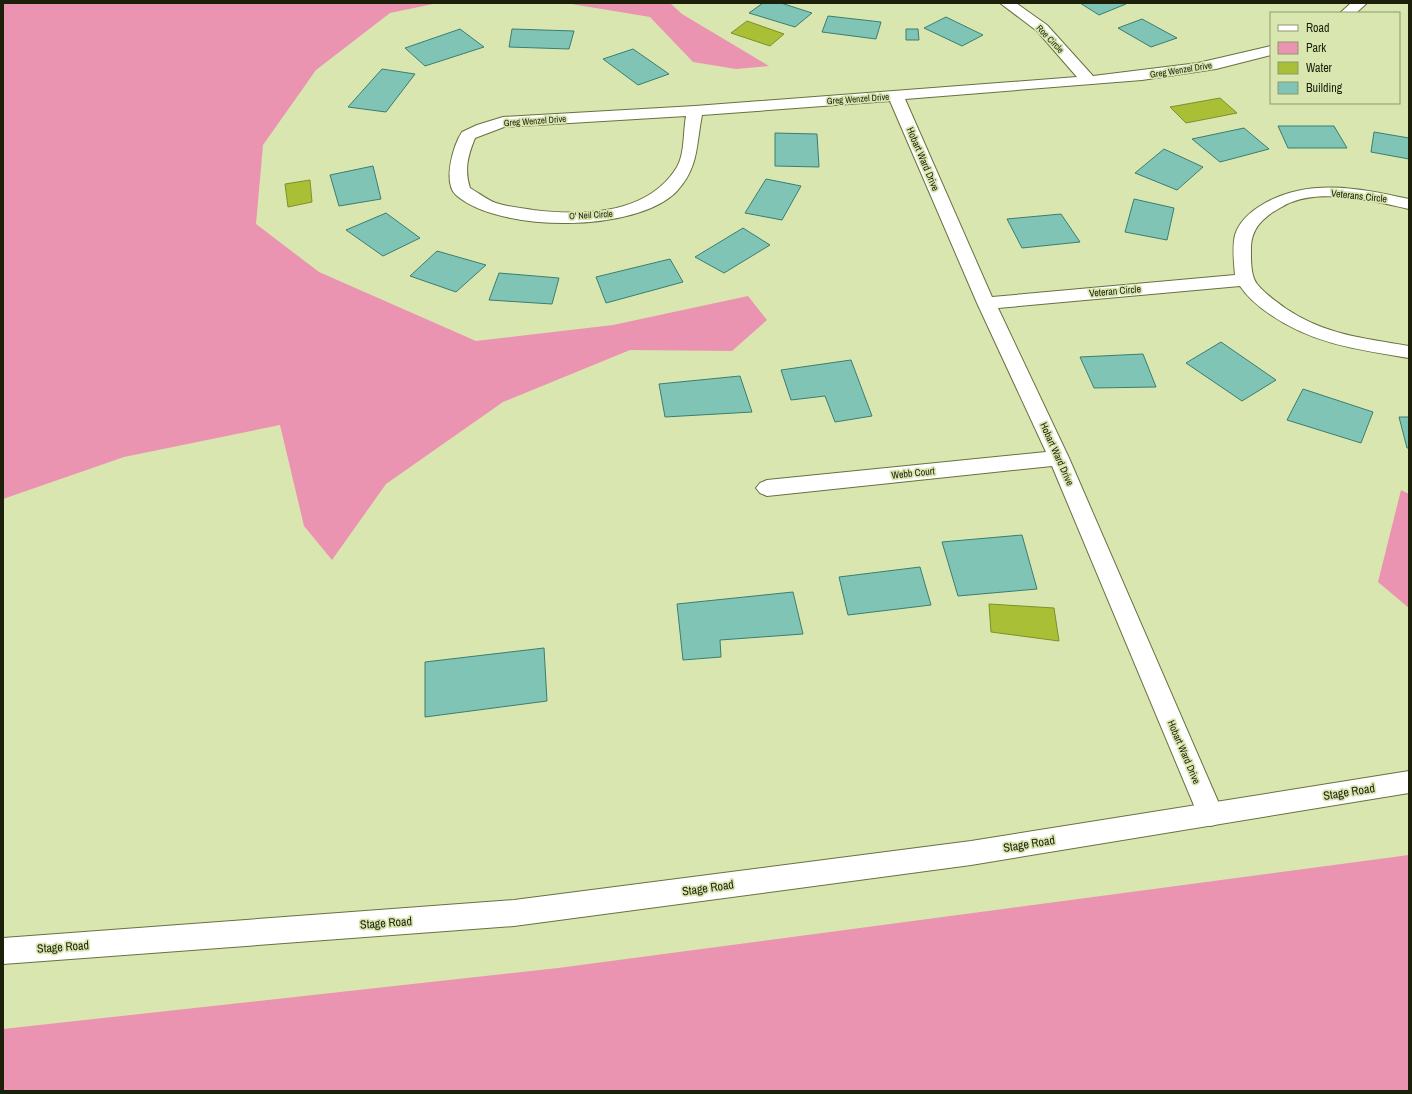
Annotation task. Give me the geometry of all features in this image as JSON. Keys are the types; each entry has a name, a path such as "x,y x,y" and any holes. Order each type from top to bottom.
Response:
{"street":[{"name":"Roe Circle","path":"1007,3 1042,28 1089,80"},
{"path":"1349,12 1360,3"},
{"name":"Greg Wenzel Drive","path":"459,157 468,135 483,128 503,122 695,111 1089,80 1179,71 1226,63 1270,50"},
{"name":"Hobart Ward Drive","path":"896,96 986,303 1059,458 1211,815"},
{"name":"O' Neil Circle","path":"459,157 457,175 462,191 492,207 524,214 559,216 581,217 620,214 640,207 661,194 673,184 685,167 690,150 695,111"},
{"name":"Veterans Circle","path":"1245,280 1242,250 1245,229 1255,216 1286,197 1310,194 1343,193 1381,197 1409,204"},
{"path":"1245,280 1258,295 1282,314 1307,328 1343,341 1409,352"},
{"name":"Veteran Circle","path":"986,303 1245,280"},
{"name":"Webb Court","path":"767,488 1059,458"},
{"name":"Stage Road","path":"3,951 514,913 971,853 1409,782"}],"green space":[{"path":"3,3 438,3 390,13 316,70 263,145 256,224 319,272 476,341 613,325 748,296 767,320 732,351 630,350 503,402 386,484 332,560 304,526 280,425 124,457 3,499"},
{"path":"565,3 670,3 682,14 769,66 736,69 693,62 650,17"},
{"path":"1401,490 1409,494 1409,608 1378,582"},
{"path":"1409,855 1409,1091 3,1091 3,1029 558,968"}],"water":[{"path":"747,21 784,34 770,46 731,33"},
{"path":"1220,98 1237,113 1186,123 1170,107"},
{"path":"310,180 312,202 288,207 285,184"},
{"path":"989,604 1054,608 1059,641 991,632"}],"building":[{"path":"763,3 781,3 812,13 795,27 749,13"},
{"path":"1080,3 1124,3 1126,4 1099,15"},
{"path":"828,16 881,22 876,39 822,32"},
{"path":"946,17 983,35 962,46 924,28"},
{"path":"1142,19 1177,38 1151,47 1118,28"},
{"path":"460,29 484,47 425,66 405,48"},
{"path":"512,29 574,31 569,49 509,47"},
{"path":"906,29 918,29 919,40 906,40"},
{"path":"633,49 669,74 638,85 603,59"},
{"path":"382,69 415,74 386,112 348,107"},
{"path":"1278,126 1334,126 1347,148 1288,148"},
{"path":"1244,128 1269,149 1220,162 1192,139"},
{"path":"1374,132 1409,138 1409,159 1371,152"},
{"path":"775,133 817,134 819,167 775,166"},
{"path":"1164,149 1203,167 1177,190 1135,173"},
{"path":"373,166 381,199 339,206 330,175"},
{"path":"766,179 801,186 782,220 745,213"},
{"path":"1134,199 1174,208 1167,240 1125,232"},
{"path":"386,213 420,238 383,256 346,230"},
{"path":"1061,214 1080,242 1022,248 1007,219"},
{"path":"743,228 770,245 724,273 695,257"},
{"path":"437,251 486,265 456,292 410,276"},
{"path":"670,259 683,282 606,303 596,277"},
{"path":"499,273 559,278 552,304 489,300"},
{"path":"1221,342 1276,380 1242,401 1186,363"},
{"path":"1143,354 1156,387 1094,388 1080,357"},
{"path":"851,360 872,416 835,422 825,396 791,400 781,370"},
{"path":"740,376 752,412 665,417 659,384"},
{"path":"1303,389 1373,412 1361,443 1287,420"},
{"path":"1399,417 1409,417 1409,448 1407,448"},
{"path":"1022,535 1037,589 958,596 942,542"},
{"path":"920,567 931,605 848,615 839,577"},
{"path":"793,592 803,634 720,640 721,657 683,660 677,604"},
{"path":"544,648 547,701 425,717 425,662"}]}
